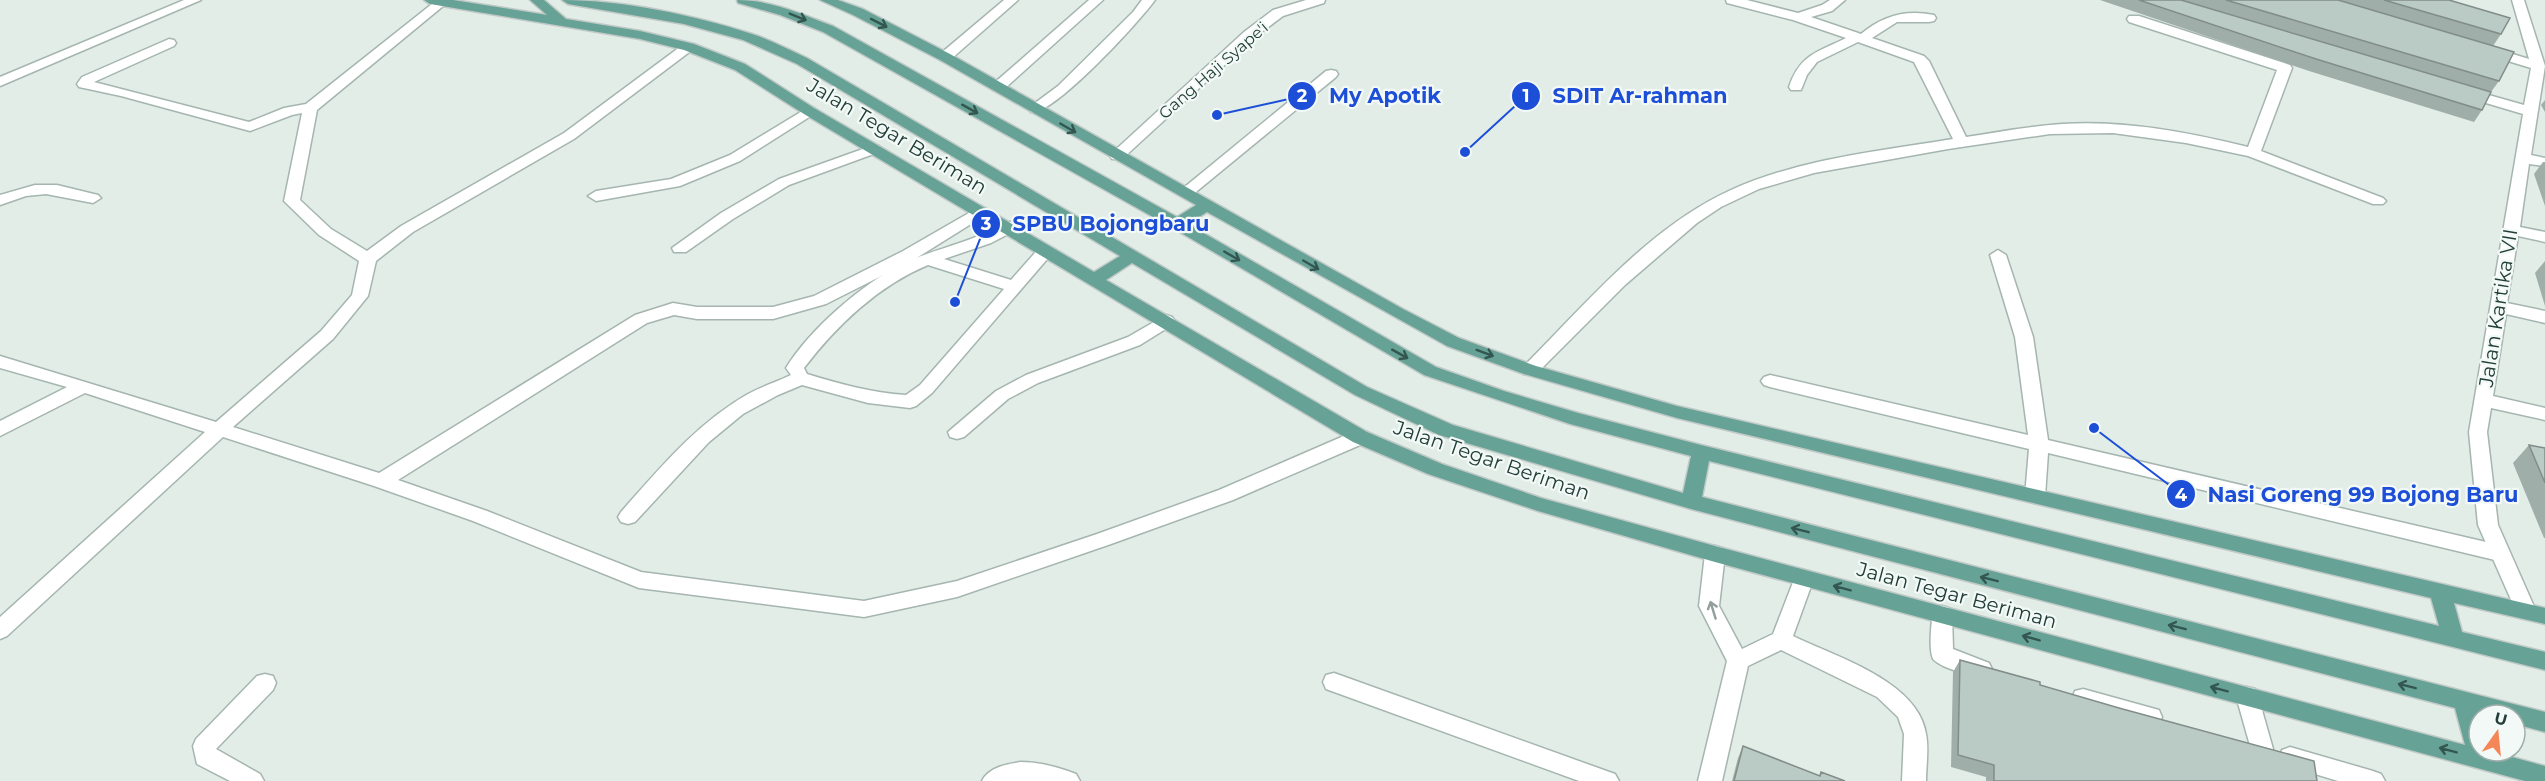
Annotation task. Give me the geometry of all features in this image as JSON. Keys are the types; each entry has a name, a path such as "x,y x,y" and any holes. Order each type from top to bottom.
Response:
{"main road":[{"path":"536,0 562,22"},
{"name":"Jalan Tegar Beriman","path":"568,0 685,20 748,37 802,61 1361,391 1446,430 1691,502 2545,722"},
{"path":"743,0 785,12 828,29 1177,224 1430,370 1554,412 1701,452 2545,661"},
{"path":"826,0 858,12 945,57 1116,156 1186,193 1406,318 1453,342 1530,370 1677,412 2535,614"},
{"name":"Jalan Tegar Beriman","path":"436,1 640,35 689,47 740,68 1360,436 1435,469 1538,504 1715,554 2467,755"},
{"path":"1177,224 1207,206"},
{"path":"1096,279 1132,255"},
{"path":"1691,502 1701,452"},
{"path":"2440,591 2453,637"},
{"path":"2464,701 2467,711"},
{"name":"Jalan Tegar Beriman","path":"2496,763 2545,776"}],"street":[{"path":"0,82 195,0"},
{"path":"945,57 1012,0"},
{"path":"998,87 1097,0"},
{"path":"1036,109 1063,89 1138,15 1149,0"},
{"name":"Gang Haji Syape'i","path":"1116,156 1249,35 1278,13 1319,0"},
{"path":"1732,0 1798,17 1914,56 1924,64 1961,141"},
{"path":"1798,17 1827,8 1839,0"},
{"name":"Jalan Kartika VII","path":"2518,0 2540,74 2523,158 2478,432 2488,525 2499,553 2535,614"},
{"path":"170,43 87,80 84,84 123,92 250,127 289,111 310,108 436,1"},
{"path":"1796,87 1799,73 1808,62 1821,53 1861,38 1886,20 1896,17 1929,18"},
{"path":"2134,19 2285,68 2253,153"},
{"path":"2471,46 2540,74"},
{"path":"0,630 222,430 282,372 327,335 360,296 368,259 407,229 569,136 689,47"},
{"path":"1186,193 1330,74"},
{"path":"2451,88 2531,112"},
{"path":"310,108 292,201 325,232 368,259"},
{"path":"596,196 675,183 735,158 809,111"},
{"path":"1530,370 1635,267 1676,232 1715,204 1760,182 1803,170 1961,141 2068,128 2144,133 2232,147 2378,201"},
{"path":"680,248 727,216 784,182 874,149"},
{"path":"2523,158 2545,162"},
{"path":"0,200 47,188 58,188 93,198"},
{"path":"381,481 641,319 673,309 697,313 773,313 820,300 909,255 981,211"},
{"path":"801,378 795,368 813,344 866,297 907,268 989,240 1010,228"},
{"path":"2511,230 2545,237"},
{"path":"628,517 660,481 715,427 753,400 801,378 877,399 910,402 926,389 1047,250"},
{"path":"1998,255 2024,337 2039,444 2035,496"},
{"path":"930,260 1014,287"},
{"path":"2498,307 2545,317"},
{"path":"957,432 1002,395 1032,379 1134,341 1166,321"},
{"path":"0,362 84,386 381,481 480,516 639,580 864,609 957,589 1104,539 1226,495 1360,436"},
{"path":"1770,381 2499,553"},
{"path":"0,429 84,386"},
{"path":"2483,400 2545,414"},
{"path":"1710,781 1738,661 1709,606 1715,554"},
{"path":"1738,661 1781,640 1804,578"},
{"path":"1942,614 1942,654 1955,661 2001,674"},
{"path":"1781,640 1886,690 1907,712 1915,734 1914,781"},
{"path":"1334,682 1607,781"},
{"path":"252,781 205,757 204,747 265,683"},
{"path":"2057,690 2171,723"},
{"path":"2247,696 2262,748"},
{"path":"2239,742 2373,781"},
{"path":"994,781 1005,774 1037,771 1068,781"}],"building":[{"path":"2139,0 2181,0 2491,92 2482,110 2316,59"},
{"path":"2226,0 2338,0 2514,52 2499,81"},
{"path":"2384,0 2449,0 2510,18 2501,34"},
{"path":"2529,445 2545,448 2545,483"},
{"path":"1960,660 2040,682 2040,685 2119,708 2314,761 2317,781 1994,781 1994,765 1958,755"},
{"path":"1743,746 1820,776 1821,772 1845,781 1734,781"}],"place":[{"name":"My Apotik","path":"1217,115"},
{"name":"SDIT Ar-rahman","path":"1465,152"},
{"name":"SPBU Bojongbaru","path":"955,302"},
{"name":"Nasi Goreng 99 Bojong Baru","path":"2094,428"}]}
